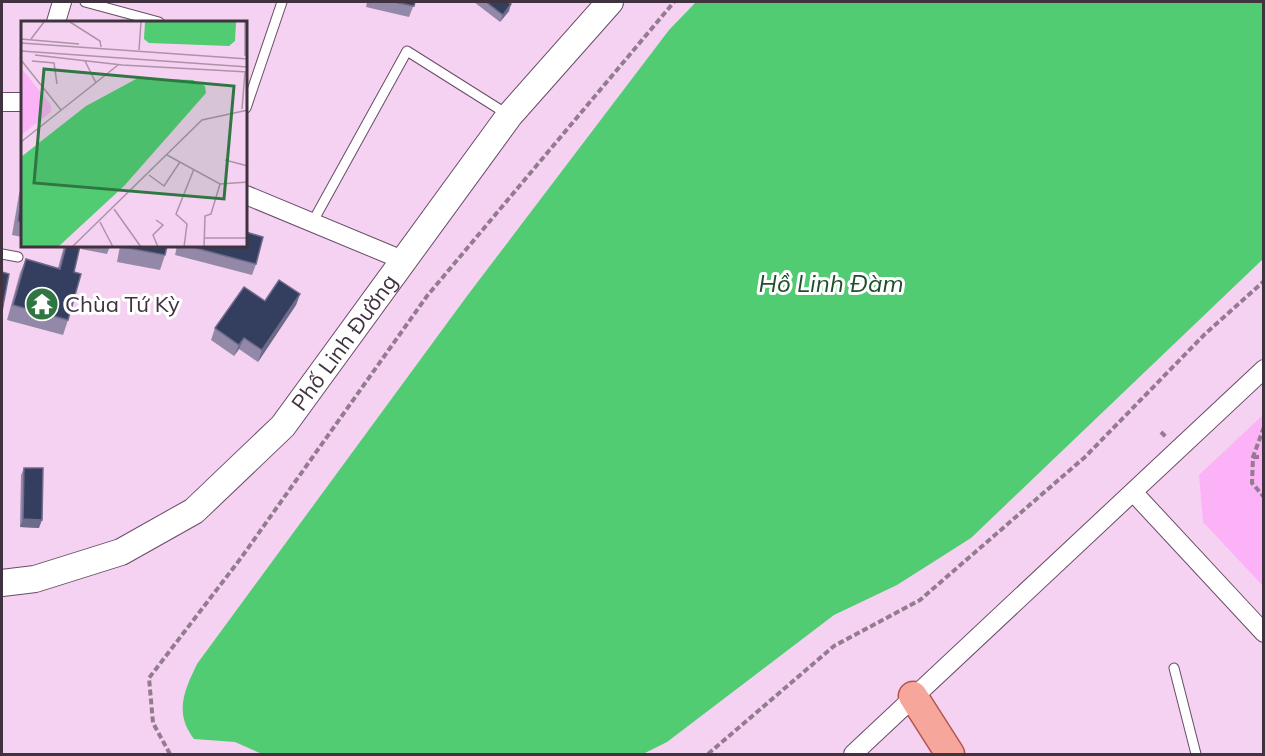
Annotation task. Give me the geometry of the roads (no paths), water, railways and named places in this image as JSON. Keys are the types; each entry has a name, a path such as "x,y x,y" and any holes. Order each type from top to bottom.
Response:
{"main road":[{"path":"913,696 950,754"}],"street":[{"path":"56,21 62,2"},
{"name":"Phố Linh Đường","path":"2,583 35,579 121,552 194,511 283,426 509,116 610,2"},
{"path":"2,102 21,102"},
{"path":"248,196 405,261"},
{"path":"853,754 1134,493 1263,369"},
{"path":"1134,493 1263,633"}],"lane":[{"path":"85,2 155,21"},
{"path":"248,102 282,2"},
{"path":"312,223 407,51 509,116"},
{"path":"2,255 18,257"},
{"path":"1174,668 1196,754"}],"water":[{"name":"Hồ Linh Đàm","path":"696,2 1263,2 1263,259 971,538 897,585 834,615 667,742 643,754 262,754 235,742 194,739 184,720 183,702 188,683 197,664 467,296 669,30"}],"place":[{"name":"Chùa Tứ Kỳ","path":"42,304"}]}
